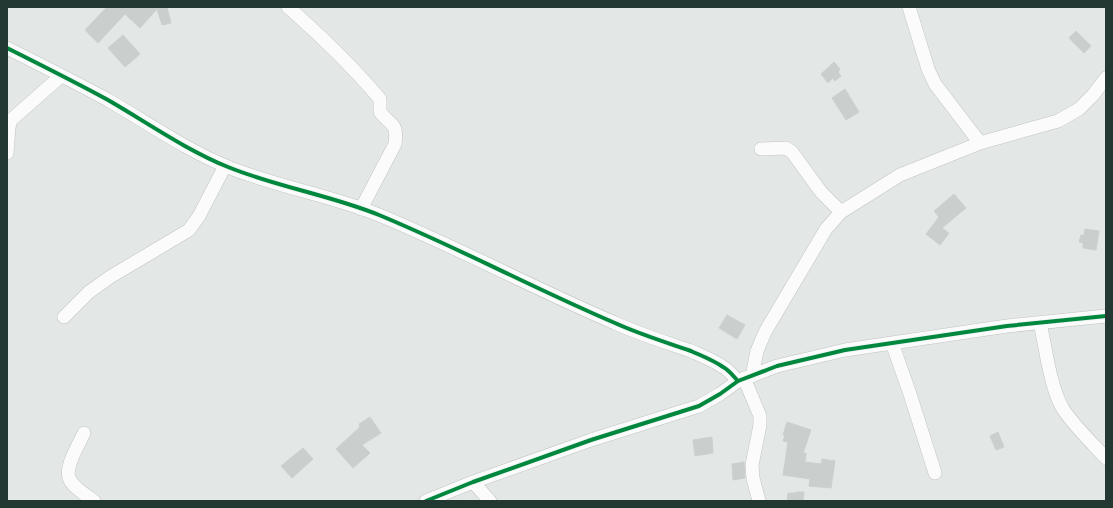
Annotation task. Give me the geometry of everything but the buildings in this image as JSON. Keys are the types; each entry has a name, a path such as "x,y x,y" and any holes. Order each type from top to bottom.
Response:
{"street":[{"path":"288,7 321,35 374,92 380,99 380,112 393,124 397,132 395,144 361,209"},
{"path":"910,7 928,68 935,84 980,143"},
{"path":"7,48 107,100 169,137 225,166 250,176 361,209 445,244 577,307 632,331 707,357 745,378 760,416 760,425 752,466 753,478 759,501"},
{"path":"7,153 9,119 61,76"},
{"path":"745,378 765,332 826,229 841,212 900,174 980,143 1058,121 1079,109 1094,95 1106,78"},
{"path":"761,149 786,148 792,152 821,192 841,212"},
{"path":"64,317 89,292 110,277 189,230 199,216 225,166"},
{"path":"426,501 473,482 591,440 699,406 745,378 778,366 845,350 1007,326 1106,316"},
{"path":"1040,323 1054,389 1063,409 1077,427 1106,458"},
{"path":"892,343 935,473"},
{"path":"757,352 778,366"},
{"path":"84,433 67,469 70,480 80,491 94,501"},
{"path":"473,482 490,501"}],"cycle path":[{"path":"7,48 108,100 197,153 212,160 265,180 342,202 379,215 585,310 624,327 707,358 727,370 738,381"},
{"path":"426,501 473,482 591,440 699,406 720,394 738,381 777,366 845,350 1007,326 1106,316"}]}
